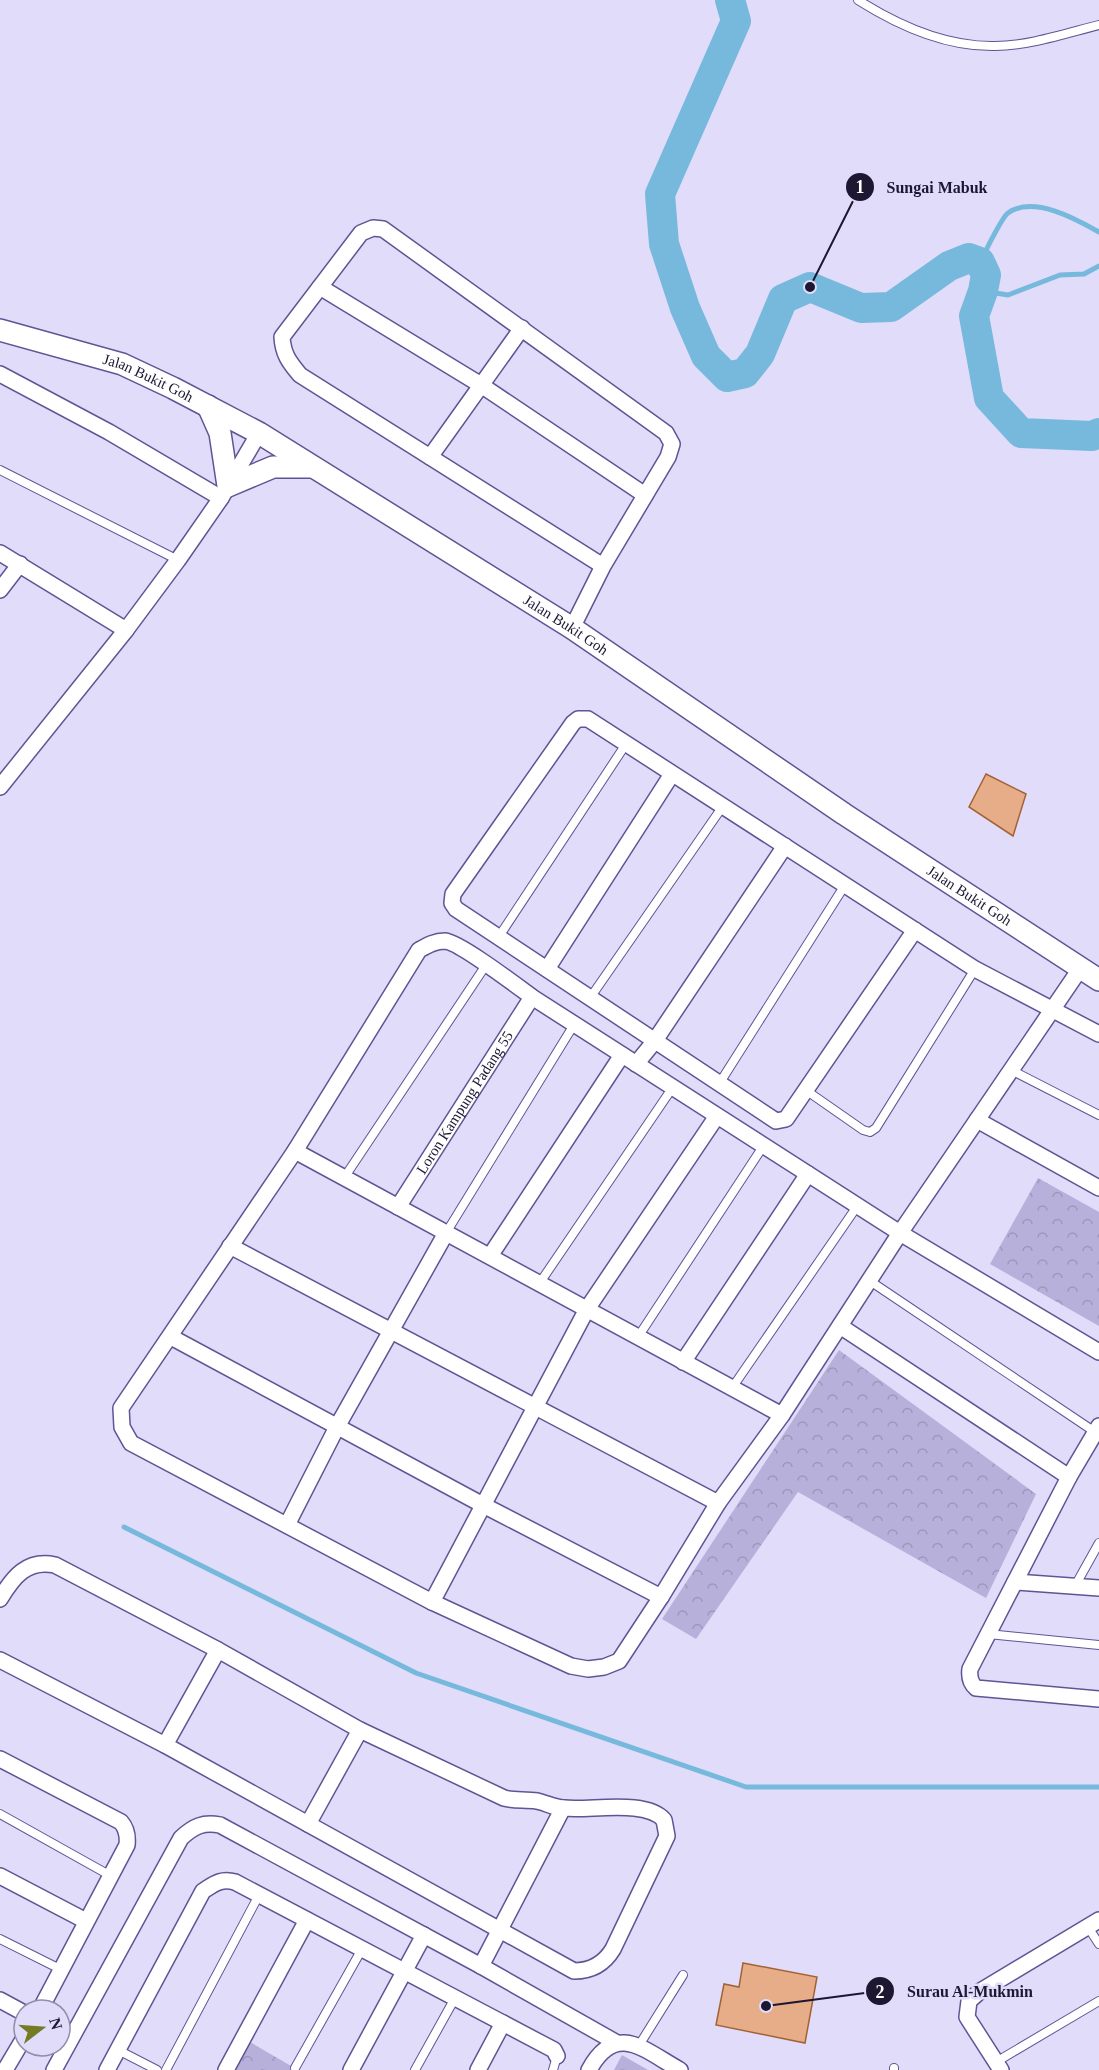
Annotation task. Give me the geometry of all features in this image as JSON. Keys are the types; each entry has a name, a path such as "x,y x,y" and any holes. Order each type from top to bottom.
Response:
{"main road":[{"name":"Jalan Bukit Goh","path":"0,330 122,364 259,433 572,628 844,814 1099,980"},
{"path":"208,406 220,433 225,492 273,467 312,466"}],"street":[{"path":"572,628 603,566 668,457 672,444 666,433 383,229 373,228 361,233 282,337 283,351 289,362 300,375 603,566"},
{"path":"320,287 481,385 645,495"},
{"path":"430,457 522,328"},
{"path":"0,374 225,492"},
{"path":"2,782 126,630 178,560 225,492 259,433"},
{"path":"0,553 126,630"},
{"path":"0,590 20,564"},
{"path":"915,930 807,1091 786,1119 776,1121 498,938 456,909 452,903 453,894 573,723 578,719 588,719 672,774 846,885 975,969 1099,1034"},
{"path":"547,969 672,774"},
{"path":"636,1064 654,1042 785,846"},
{"path":"1080,969 900,1233 782,1415 718,1503 619,1661 604,1667 588,1669 571,1666 432,1602 131,1443 122,1427 121,1408 295,1151 419,950 434,942 448,941 531,997 900,1233 1099,1352"},
{"name":"Loron Kampung Padang 55","path":"398,1207 531,997"},
{"path":"490,1256 622,1055"},
{"path":"432,1602 587,1309 717,1116"},
{"path":"977,1120 1099,1188"},
{"path":"295,1151 782,1415"},
{"path":"683,1362 808,1174"},
{"path":"287,1525 338,1425 446,1233"},
{"path":"230,1246 718,1503"},
{"path":"840,1326 1069,1477"},
{"path":"171,1337 661,1597"},
{"path":"1097,1429 1069,1477 970,1669 970,1680 976,1688 1099,1699"},
{"path":"0,1599 13,1579 23,1569 37,1564 55,1565 218,1650 360,1730 504,1798 514,1801 533,1801 563,1808 634,1809 653,1812 664,1820 667,1836 606,1960 597,1966 574,1971 165,1745 0,1660"},
{"path":"1015,1582 1099,1588"},
{"path":"165,1745 218,1650"},
{"path":"308,1824 360,1730"},
{"path":"0,1760 121,1822 127,1832 127,1845 47,1998"},
{"path":"481,1966 563,1808"},
{"path":"54,2070 182,1838 201,1824 220,1825 481,1966 617,2043"},
{"path":"0,1876 86,1921"},
{"path":"107,2070 203,1891 225,1879 554,2050 555,2063"},
{"path":"226,2070 307,1920"},
{"path":"998,2066 967,2017 969,2001 980,1992 1094,1923"},
{"path":"351,2070 424,1935"},
{"path":"478,2070 502,2023"},
{"path":"589,2070 604,2048 617,2043 628,2043 638,2047 680,2070"}],"lane":[{"path":"858,0 891,20 918,31 972,45 997,46 1018,43 1099,25"},
{"path":"0,470 178,560"},
{"path":"498,938 626,744"},
{"path":"590,998 723,806"},
{"path":"719,1084 846,885"},
{"path":"344,1178 486,965"},
{"path":"807,1091 863,1130 870,1132 876,1128 975,969"},
{"path":"446,1233 574,1023"},
{"path":"1011,1070 1099,1115"},
{"path":"539,1284 673,1087"},
{"path":"638,1337 764,1145"},
{"path":"732,1388 858,1205"},
{"path":"870,1281 1097,1429"},
{"path":"1074,1586 1099,1543"},
{"path":"988,1634 1099,1645"},
{"path":"0,1814 111,1876"},
{"path":"166,2070 259,1895"},
{"path":"1094,1923 1099,1944"},
{"path":"0,1939 62,1970"},
{"path":"295,2068 362,1949"},
{"path":"638,2047 683,1975"},
{"path":"415,2070 455,1998"},
{"path":"998,2066 1099,2001"},
{"path":"118,2050 157,2070"},
{"path":"0,2067 5,2070"}],"green space":[{"path":"1038,1178 1099,1212 1099,1326 990,1264"},
{"path":"839,1350 1036,1494 986,1598 798,1492 696,1639 662,1619"},
{"path":"243,2038 298,2070 226,2070"},
{"path":"622,2055 648,2070 614,2070"}],"building":[{"path":"986,774 1026,794 1013,836 969,807"},
{"path":"743,1963 817,1977 805,2043 716,2025 724,1984 739,1987"}],"waterway":[{"path":"730,0 736,21 660,194 664,244 685,308 706,356 727,377 745,373 760,354 783,299 810,287 861,308 891,307 949,266 969,258 980,262 986,275 974,316 989,398 1021,433 1092,436 1099,433"},
{"path":"980,262 1005,216 1018,208 1030,207 1054,211 1099,232"},
{"path":"983,291 1008,295 1060,275 1084,274 1099,266"},
{"path":"124,1527 416,1673 746,1787 1099,1787"}],"place":[{"name":"Sungai Mabuk","path":"810,287"},
{"name":"Surau Al-Mukmin","path":"766,2006"}]}
